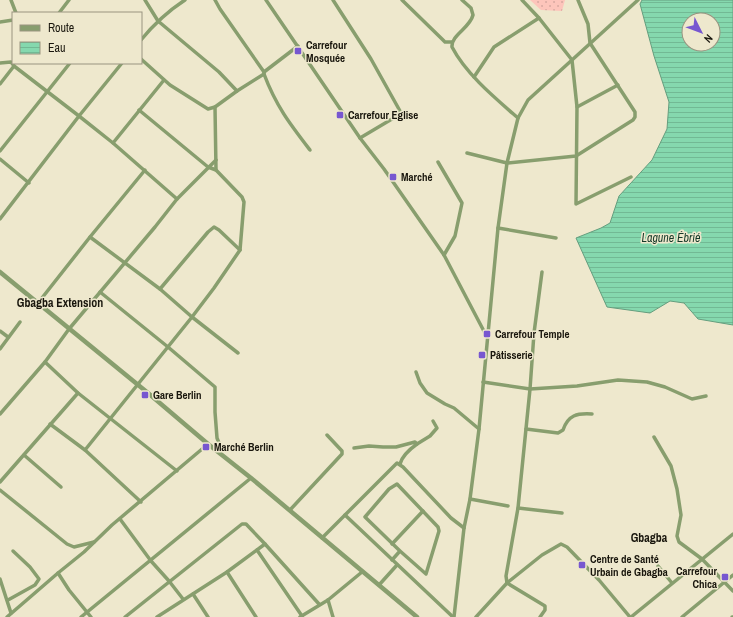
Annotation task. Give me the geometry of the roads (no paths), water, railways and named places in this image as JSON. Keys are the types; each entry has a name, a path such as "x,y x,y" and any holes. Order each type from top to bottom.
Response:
{"street":[{"path":"11,0 16,12"},
{"path":"60,12 69,0"},
{"path":"145,0 158,21 219,72 237,91"},
{"path":"142,39 150,28 185,0"},
{"path":"215,0 264,73 273,97 283,114 310,150"},
{"path":"266,0 360,138 384,169 444,255 487,338"},
{"path":"334,0 372,59 400,111 397,116 360,138"},
{"path":"402,0 445,42 452,42 468,25 473,15 471,8 462,0"},
{"path":"522,0 539,18 572,60 577,107 576,204 631,177"},
{"path":"467,153 507,163 576,156 633,120 635,112 590,43 588,24 578,0"},
{"path":"454,617 464,528 470,499 479,428 498,228 507,163 518,118 528,100 638,0"},
{"path":"474,77 494,47 539,18"},
{"path":"0,22 12,20"},
{"path":"452,42 452,47 474,77 490,94 518,118"},
{"path":"142,60 164,80 205,108 215,108 264,73 298,46"},
{"path":"0,63 11,62 12,63"},
{"path":"0,151 69,64"},
{"path":"0,219 79,116 121,64"},
{"path":"0,84 14,66 113,143 177,199"},
{"path":"113,143 164,80"},
{"path":"577,107 618,85"},
{"path":"215,108 216,170"},
{"path":"85,450 192,317 240,250 244,202 242,197 216,170 208,167 139,110"},
{"path":"0,159 29,183"},
{"path":"0,414 45,362 70,329 177,199 216,160"},
{"path":"438,162 462,202 455,236 444,255"},
{"path":"38,303 90,236 145,170"},
{"path":"160,289 208,232 214,227 240,250"},
{"path":"498,228 556,238"},
{"path":"90,236 160,289 192,317 238,353"},
{"path":"0,272 138,384 214,450 290,510 417,617"},
{"path":"507,583 506,576 518,508 534,333 542,272"},
{"path":"100,292 215,387 215,412 217,438 219,442 214,450"},
{"path":"0,349 20,322"},
{"path":"0,331 8,337"},
{"path":"45,362 78,393 177,471"},
{"path":"416,372 420,383 427,393 454,408 479,428"},
{"path":"483,382 530,389 577,386 618,380 647,382 665,387 692,399 706,396"},
{"path":"0,482 78,393"},
{"path":"526,429 558,433 563,430 566,421 569,418 579,414 592,414"},
{"path":"400,464 401,460 408,452 430,436 437,428 433,421"},
{"path":"50,424 85,450 141,502"},
{"path":"290,510 342,454 342,451 327,435"},
{"path":"654,437 670,466 676,482 681,515 677,536 679,542 702,559 733,591"},
{"path":"354,448 369,446 396,446 410,442 415,442 417,444"},
{"path":"7,617 96,541 112,525 208,444"},
{"path":"24,455 61,487"},
{"path":"322,538 395,464 400,464"},
{"path":"400,464 451,518 464,528"},
{"path":"81,617 251,478"},
{"path":"397,484 423,511 438,527 439,531 426,574 392,544 365,517 389,489 397,484"},
{"path":"0,490 67,544 74,547 96,541"},
{"path":"470,499 508,506"},
{"path":"518,508 562,513"},
{"path":"392,544 423,511"},
{"path":"346,515 397,565 454,617"},
{"path":"120,519 151,561 169,581 183,600"},
{"path":"124,617 244,524 265,544 319,604"},
{"path":"476,617 507,583 542,555 561,544 567,547 599,580 630,617 733,534"},
{"path":"157,617 227,572 265,544"},
{"path":"256,550 301,616 328,600 362,572"},
{"path":"8,600 35,585 39,579 13,551"},
{"path":"392,560 400,551"},
{"path":"378,585 397,565"},
{"path":"658,566 672,584"},
{"path":"227,572 256,617"},
{"path":"58,573 69,590 91,617"},
{"path":"682,617 733,575"},
{"path":"0,579 11,613"},
{"path":"507,583 545,606 545,610 540,617"},
{"path":"193,594 208,617"},
{"path":"328,600 334,617"}],"water":[{"name":"Lagune Ébrié","path":"642,0 733,0 733,325 698,319 684,303 670,301 650,313 607,307 576,238 610,223 619,196 652,160 667,129 669,102 654,56 640,4"}],"place":[{"name":"Carrefour Mosquée","path":"298,51"},
{"name":"Carrefour Eglise","path":"340,115"},
{"name":"Marché","path":"393,177"},
{"name":"Carrefour Temple","path":"487,334"},
{"name":"Pâtisserie","path":"482,355"},
{"name":"Gare Berlin","path":"145,395"},
{"name":"Marché Berlin","path":"206,447"},
{"name":"Centre de Santé Urbain de Gbagba","path":"582,565"},
{"name":"Carrefour Chica","path":"725,577"}],"district":[{"name":"Gbagba Extension","path":"60,303"},
{"name":"Gbagba","path":"649,538"}]}
